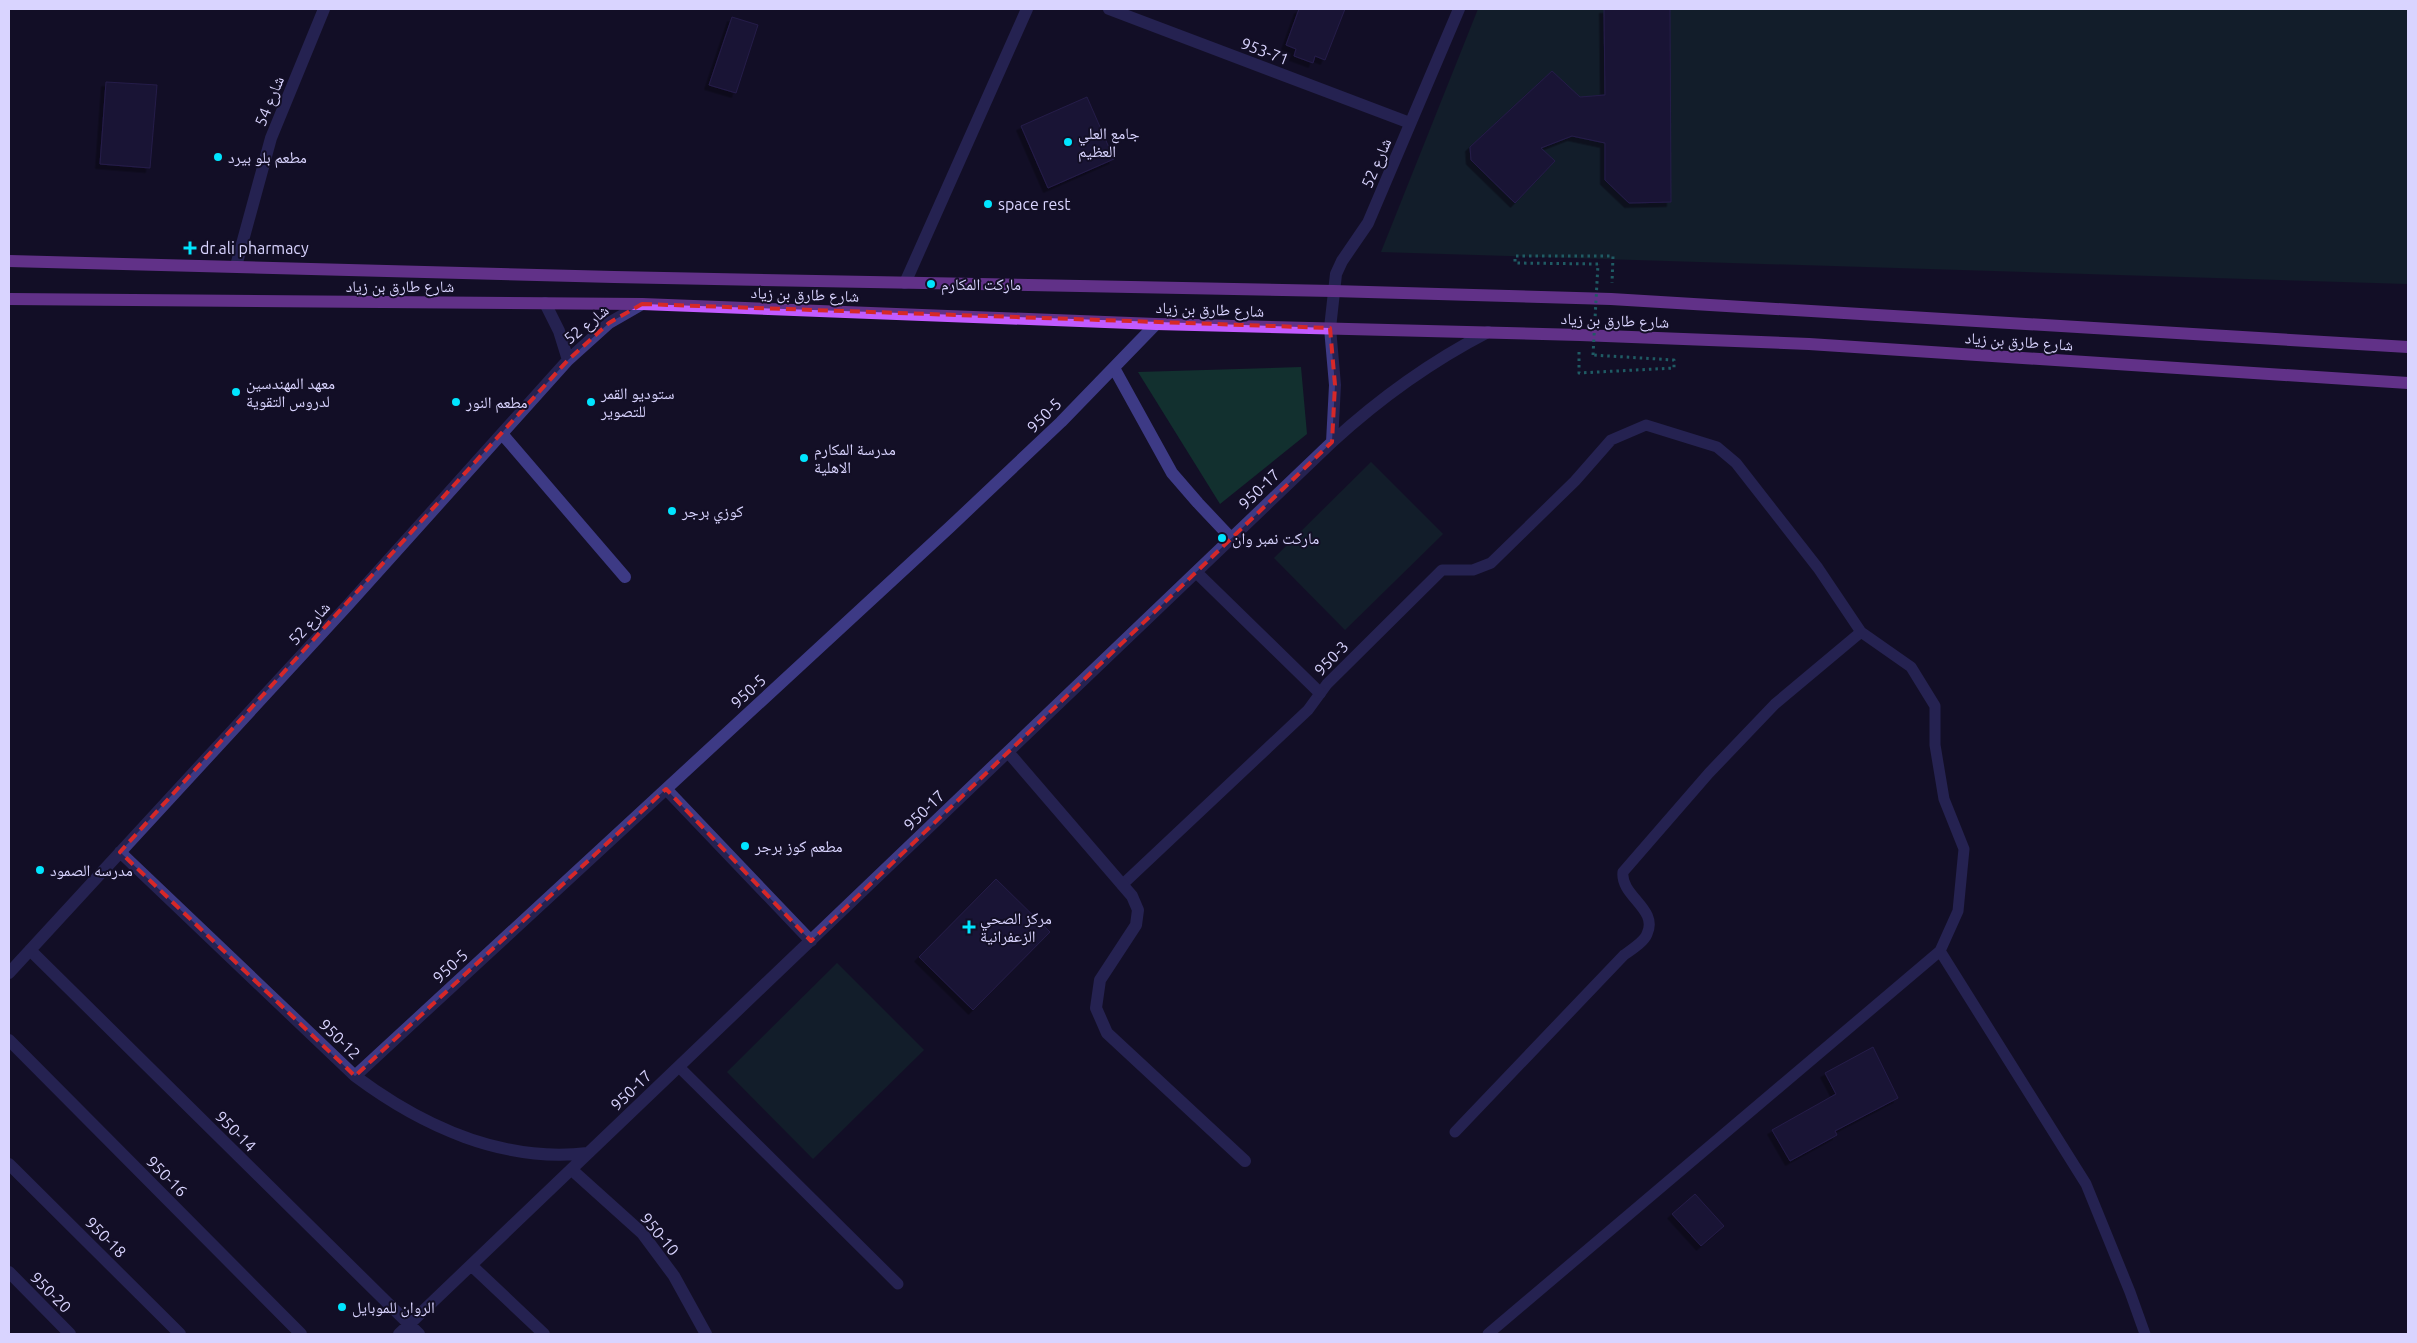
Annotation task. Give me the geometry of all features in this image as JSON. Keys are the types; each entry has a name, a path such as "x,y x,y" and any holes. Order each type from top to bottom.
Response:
{"main road":[{"name":"شارع طارق بن زياد","path":"9,261 1611,299 2408,347"},
{"name":"شارع طارق بن زياد","path":"9,299 642,304 1156,324 1580,335 1809,344 2408,383"}],"street":[{"name":"شارع 54","path":"236,266 271,138 324,9"},
{"path":"905,283 1027,9"},
{"name":"953-71","path":"1108,9 1410,123"},
{"name":"شارع 52","path":"1332,442 1335,385 1330,328 1336,274 1342,261 1368,223 1459,9"},
{"path":"545,303 558,331 568,360"},
{"name":"شارع 52","path":"9,973 502,435 568,360 609,323 642,304"},
{"name":"950-5","path":"356,1076 950,527 1114,368 1156,324"},
{"name":"950-17","path":"399,1334 1332,442 1380,400 1406,381 1439,359 1488,332"},
{"path":"1114,368 1172,473 1231,538"},
{"path":"502,435 625,577"},
{"path":"1196,572 1320,693"},
{"path":"1008,752 1132,896 1138,910 1136,925 1100,980 1096,1008 1107,1033 1245,1161"},
{"path":"666,789 811,941"},
{"name":"950-12","path":"120,852 356,1076 409,1112 468,1138 530,1153 563,1156 588,1153"},
{"name":"950-14","path":"30,950 419,1334"},
{"name":"950-16","path":"9,1040 301,1334"},
{"name":"950-18","path":"9,1164 180,1334"},
{"name":"950-10","path":"572,1170 642,1233 674,1276 706,1334"},
{"path":"471,1266 544,1334"},
{"name":"950-20","path":"9,1272 70,1334"}],"lane":[{"name":"950-3","path":"1122,885 1308,710 1327,684 1442,570 1473,570 1492,563 1575,480 1611,440 1646,425 1717,447 1736,463 1818,568 1861,632"},
{"path":"1454,1132 1624,955 1647,935 1650,922 1646,911 1628,892 1622,880 1623,872 1709,773 1775,704 1861,632 1912,667 1935,706 1935,745 1944,799 1964,849 1958,911 1940,951 1488,1334"},
{"path":"1940,951 2086,1184 2145,1334"},
{"path":"679,1067 898,1284"}],"path":[{"path":"1580,335 1579,373 1674,368 1674,360 1593,355 1598,264 1515,263 1515,256 1613,256 1611,299"}],"highlighted area":[{"path":"642,304 1330,328 1335,385 1332,442 811,941 666,789 355,1076 120,852 568,360 609,323"}],"green space":[{"path":"1478,9 2408,9 2408,284 1381,252"},
{"path":"1301,367 1307,434 1220,504 1138,372"},
{"path":"1371,462 1443,534 1345,630 1274,558"},
{"path":"837,963 924,1050 813,1159 727,1072"}],"building":[{"path":"1299,9 1345,9 1325,60 1315,56 1313,63 1294,56 1296,49 1286,45"},
{"path":"1604,9 1670,9 1671,202 1629,203 1605,180 1605,143 1572,136 1541,148 1555,161 1515,203 1471,160 1470,147 1552,71 1580,97 1605,95"},
{"path":"732,17 758,25 736,93 709,85"},
{"path":"106,82 157,85 150,168 100,164"},
{"name":"جامع العلي العظيم","path":"1087,97 1114,159 1048,188 1021,126"},
{"path":"996,879 1050,932 973,1010 919,957"},
{"path":"1873,1047 1898,1098 1835,1131 1837,1135 1790,1161 1772,1130 1836,1094 1825,1073"},
{"path":"1695,1194 1724,1226 1701,1246 1672,1214"}],"place":[{"name":"جامع العلي العظيم","path":"1068,142"},
{"name":"مطعم بلو بيرد","path":"218,157"},
{"name":"space rest","path":"988,204"},
{"name":"dr.ali pharmacy","path":"190,248"},
{"name":"ماركت المكارم","path":"931,284"},
{"name":"معهد المهندسين لدروس التقوية","path":"236,392"},
{"name":"مطعم النور","path":"456,402"},
{"name":"ستوديو القمر للتصوير","path":"591,402"},
{"name":"مدرسة المكارم الاهلية","path":"804,458"},
{"name":"كوزي برجر","path":"672,511"},
{"name":"ماركت نمبر وان","path":"1222,538"},
{"name":"مطعم كوز برجر","path":"745,846"},
{"name":"مدرسه الصمود","path":"40,870"},
{"name":"مركز الصحي الزعفرانية","path":"969,927"},
{"name":"الروان للموبايل","path":"342,1307"}]}
